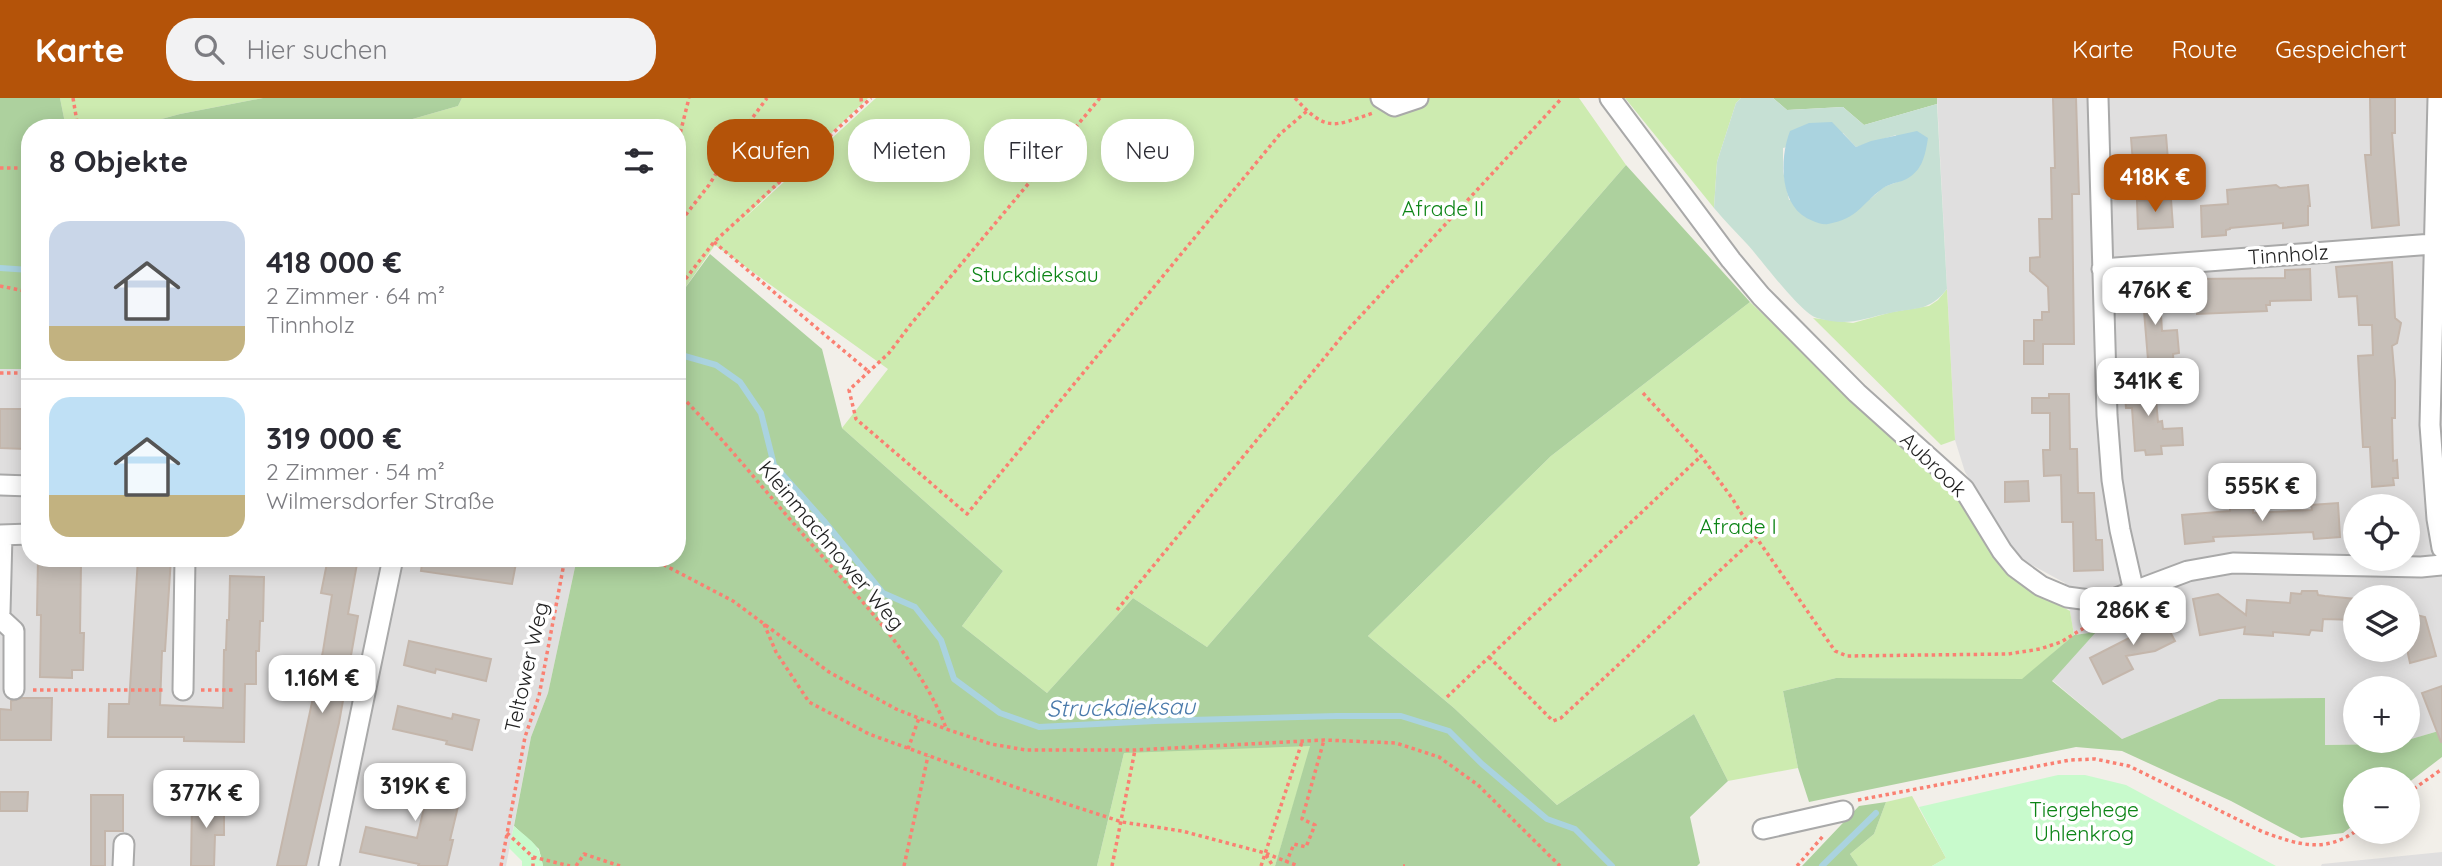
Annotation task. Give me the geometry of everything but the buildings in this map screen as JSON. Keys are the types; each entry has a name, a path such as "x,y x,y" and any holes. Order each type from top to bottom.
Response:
{"street":[{"path":"1388,102 1418,98"},
{"name":"Aubrook","path":"1610,98 1761,296 1857,393 1964,489 1997,544 2015,567 2053,592 2075,599 2097,601 2116,598 2188,570 2233,563 2421,567 2442,565"},
{"path":"2098,98 2102,269 2112,480 2134,592"},
{"path":"2438,98 2430,425 2442,548"},
{"name":"Tinnholz","path":"2102,269 2433,244"},
{"path":"0,485 21,486"},
{"path":"0,612 1,535 21,534"},
{"path":"183,690 185,567"},
{"path":"329,866 391,567"},
{"path":"0,618 13,631 13,689"},
{"path":"1763,829 1843,811"},
{"path":"123,866 124,845"}],"path":[{"path":"73,98 76,119"},
{"path":"684,119 689,98"},
{"path":"686,215 709,186 742,132 767,98"},
{"path":"861,98 862,107"},
{"path":"686,278 714,242 872,98"},
{"path":"1100,98 920,313 890,353 849,390 856,419 967,514 1280,134 1307,111"},
{"path":"1295,98 1321,122 1337,125 1388,102"},
{"path":"1117,610 1344,334 1562,98"},
{"path":"0,168 21,168"},
{"path":"714,242 868,372"},
{"path":"0,286 21,290"},
{"path":"0,373 21,373"},
{"path":"1643,393 1701,456 1835,651 1847,656 2008,654 2040,649 2061,642 2098,622 2097,601"},
{"name":"Kleinmachnower Weg","path":"686,401 720,436 800,532 856,593 938,706 946,729"},
{"path":"1447,697 1701,456"},
{"path":"1489,657 1553,721 1561,718 1756,537"},
{"name":"Teltower Weg","path":"501,866 525,737 539,696 563,567"},
{"path":"669,567 698,581 763,622 830,672 896,709 946,729 991,744 1026,750 1135,750 1324,740 1396,743 1439,757 1478,785 1560,866"},
{"path":"763,622 776,652 808,702 869,734 1122,822 1182,831 1265,853 1298,866"},
{"path":"13,689 108,691"},
{"path":"908,748 919,718"},
{"path":"1286,863 1294,844 1306,847 1315,825 1302,819 1324,740"},
{"path":"1261,866 1302,742"},
{"path":"1112,866 1135,750"},
{"path":"904,866 928,756"},
{"path":"1797,866 1843,811 1857,800 2070,760 2095,759 2129,766 2263,832 2285,840 2302,844 2333,844 2343,838"},
{"path":"2420,785 2442,769"},
{"path":"507,833 533,857 570,866"},
{"path":"1265,853 1273,866"},
{"path":"576,866 584,854 620,866"},
{"path":"533,857 533,866"}],"shaded area":[{"path":"1937,98 2442,98 2442,730 2420,736 2420,676 2343,676 2343,745 2324,745 2325,698 2219,699 2122,739 2052,680 2095,632 2074,635 2065,583 2019,558 1965,472 1955,440"},
{"path":"0,369 21,369 21,567 575,567 548,693 531,737 506,866 0,866"},
{"path":"2442,852 2442,866 2321,866 2322,864"}],"green space":[{"path":"0,98 60,98 64,119 21,119 21,369 0,369"},
{"path":"60,98 263,98 161,119 64,119"},
{"path":"263,98 462,98 458,106 412,119 161,119"},
{"path":"462,98 868,98 834,131 834,119 707,119 707,182 781,182 739,223 784,182 834,182 834,136 848,124 848,182 970,182 970,119 853,119 876,98 1579,98 1626,165 1207,647 1133,598 1047,693 962,626 1003,571 842,428 888,369 715,245 686,287 686,119 412,119 458,106"},
{"path":"1625,98 1741,98 1736,103 1717,162 1714,208"},
{"path":"1741,98 1773,98 1787,110 1843,107 1864,125 1937,104 1947,289 1934,302 1922,307 1846,322 1817,318 1801,307 1714,208 1717,162 1736,103","holes":["1843,133 1856,147 1896,135 1905,179 1884,187 1870,199 1789,200 1783,171 1783,148"]},
{"path":"1773,98 1937,98 1937,104 1864,125 1843,107 1787,110"},
{"path":"1626,165 1750,302 1551,456 1368,636 1454,708 1557,805 1694,714 1728,781 1690,817 1700,863 1697,866 1275,866 1310,746 1124,753 1097,866 543,866 539,849 514,826 531,737 548,693 575,567 686,567 686,287 710,254 822,349 842,428 1003,571 962,626 1047,693 1133,598 1207,647"},
{"path":"1947,289 1955,440 1941,445 1813,318 1853,323 1892,312 1929,306"},
{"name":"Afrade I","path":"1750,302 1953,493 2004,564 2040,595 2070,611 2074,635 2022,680 1836,678 1783,691 1798,768 1728,781 1694,714 1557,805 1454,708 1368,636 1551,456"},
{"path":"2096,632 2052,681 2122,739 2219,699 2325,698 2325,745 2343,745 2343,753 2420,753 2420,736 2442,730 2442,757 2420,774 2420,767 2343,767 2343,833 2301,838 2231,801 2122,751 2076,747 1809,802 1798,768 1783,691 1836,678 2022,679 2074,635"},
{"path":"1124,742 1311,746 1275,866 1097,866 1124,753"},
{"name":"Tiergehege Uhlenkrog","path":"2058,775 2085,775 2126,785 2276,866 1932,866 1946,858 1919,807"},
{"path":"1912,796 1946,858 1932,866 1858,866 1850,854 1874,834 1886,802"},
{"path":"1886,802 1874,834 1850,854 1858,866 1802,866 1859,806"},
{"path":"514,826 537,847 543,866 522,866 522,861 509,848"}],"water":[{"path":"1832,122 1856,147 1917,131 1928,138 1924,158 1914,174 1884,188 1846,218 1824,224 1802,215 1794,206 1785,182 1784,155 1790,131 1809,123"}],"waterway":[{"name":"Struckdieksau","path":"0,268 21,269"},
{"name":"Struckdieksau","path":"686,356 716,365 740,382 761,413 774,465 883,593 915,607 941,640 954,679 1000,713 1039,727 1155,721 1401,716 1449,731 1482,764 1547,819 1575,829 1612,866"},
{"path":"1822,866 1876,813"}],"park label":[{"name":"Afrade II","path":"1443,208"},
{"name":"Stuckdieksau","path":"1035,274"}]}
